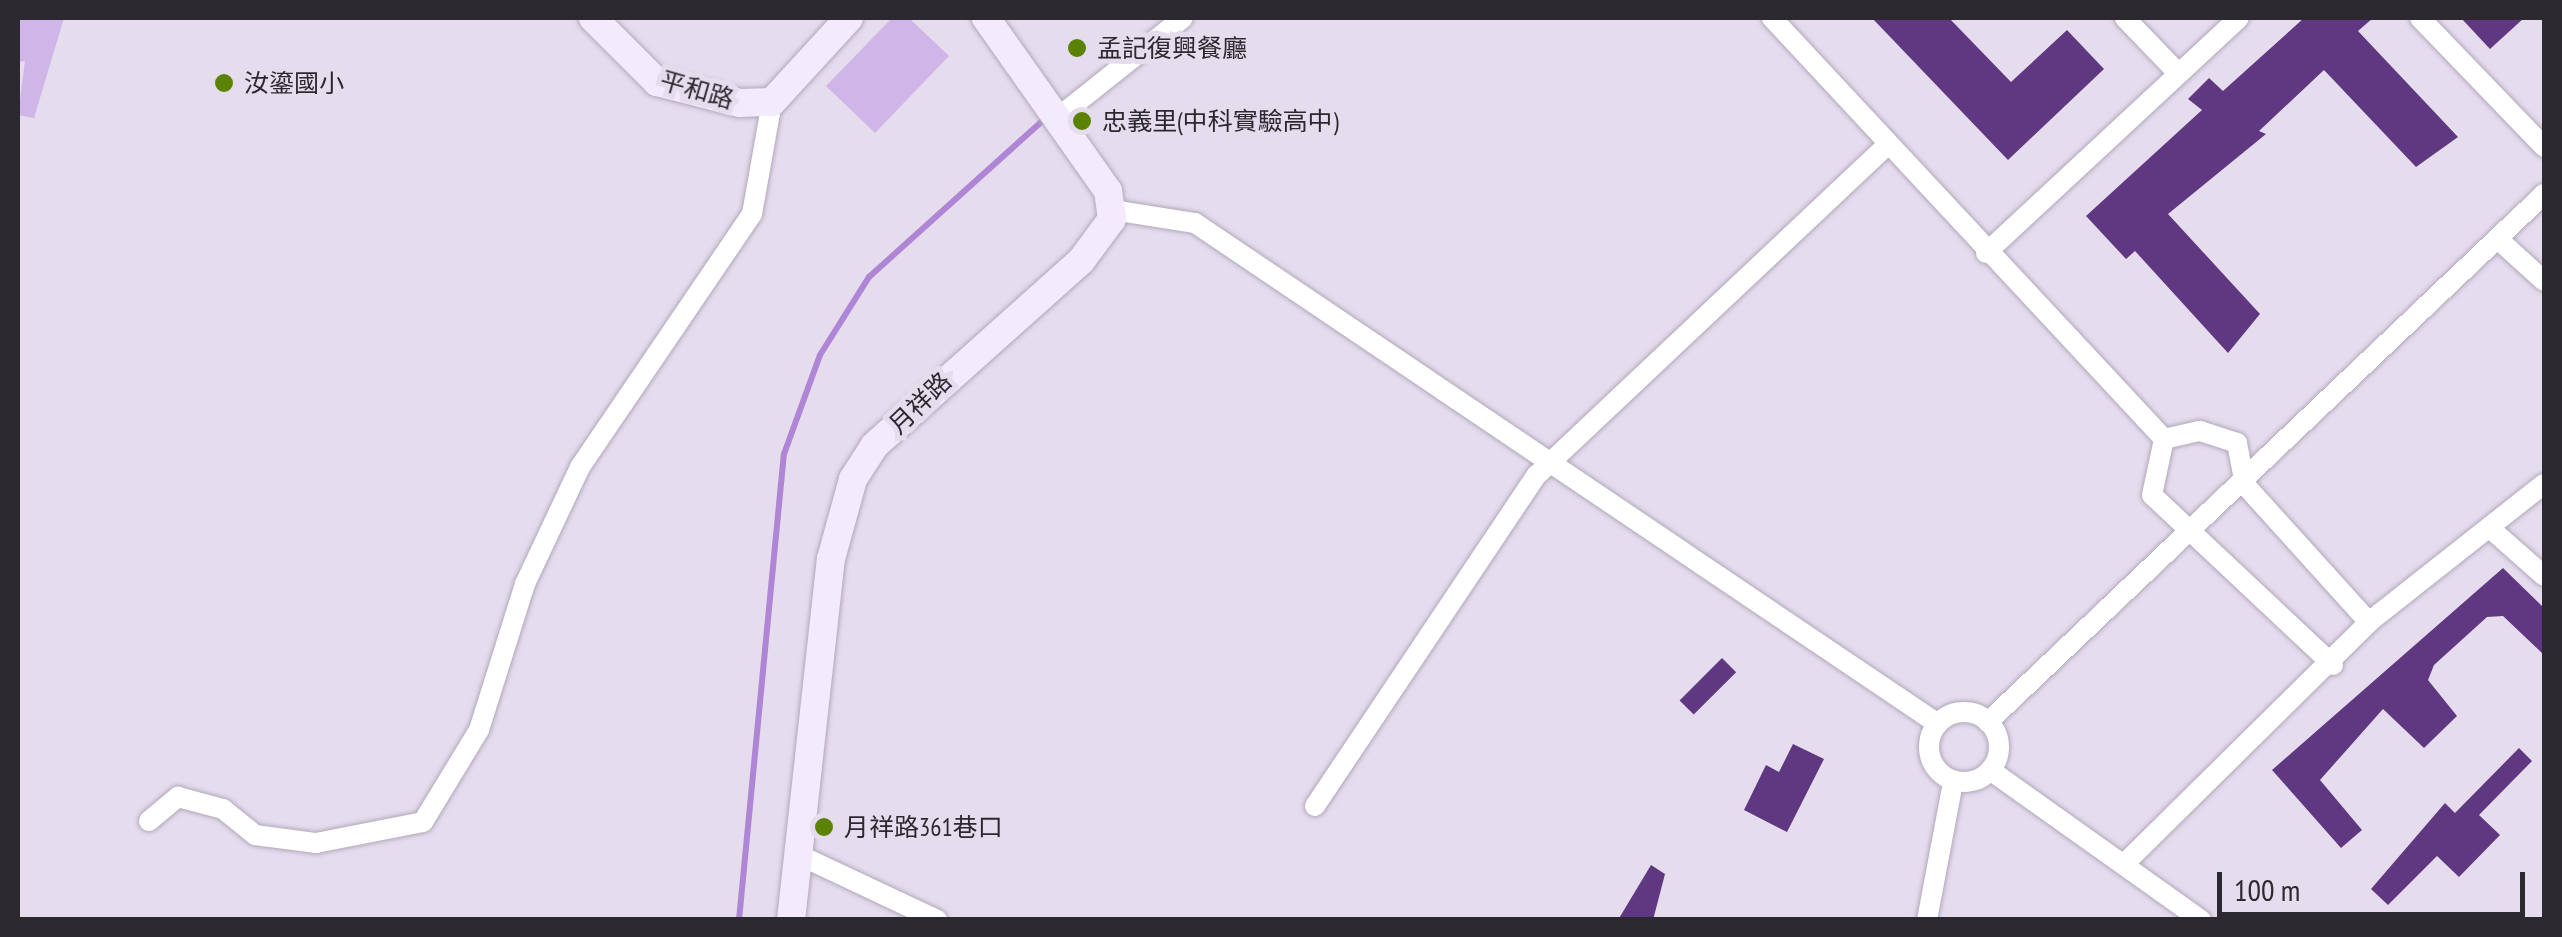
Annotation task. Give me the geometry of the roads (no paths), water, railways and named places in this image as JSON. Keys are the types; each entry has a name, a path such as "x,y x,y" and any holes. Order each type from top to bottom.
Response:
{"street":[{"name":"平和路","path":"593,18 657,82 772,102"},
{"path":"149,820 178,797 223,809 255,835 316,843 423,822 479,730 524,584 580,467 752,214 772,102 849,18"},
{"path":"986,18 1053,114 1112,210 1195,223 1938,724"},
{"path":"1053,114 1183,18"},
{"path":"1772,18 1986,253 2164,439"},
{"path":"2124,18 2178,74"},
{"path":"1986,253 2239,18"},
{"path":"2420,18 2544,147"},
{"path":"1315,806 1550,464 1888,144"},
{"path":"1988,722 2245,485 2544,194"},
{"name":"月祥路","path":"791,920 831,559 854,479 889,432 1105,236 1112,210"},
{"path":"2500,240 2544,281"},
{"path":"2164,439 2200,430 2237,443 2245,485 2369,622"},
{"path":"2164,439 2152,495 2334,664"},
{"path":"2125,863 2334,664 2369,622 2492,530 2544,484"},
{"path":"2492,530 2544,576"},
{"path":"1975,712 1988,722 2000,758 1990,770 1953,782 1931,764 1928,736 1938,724 1975,712"},
{"path":"1990,770 2202,920"},
{"path":"1927,920 1953,782"},
{"path":"798,855 937,920"}],"waterway":[{"path":"739,920 784,454 820,355 869,277 1048,116"}],"place":[{"name":"孟記復興餐廳","path":"1077,48"},
{"name":"汝鎏國小","path":"224,83"},
{"name":"忠義里(中科實驗高中)","path":"1082,121"},
{"name":"月祥路361巷口","path":"824,827"}]}
